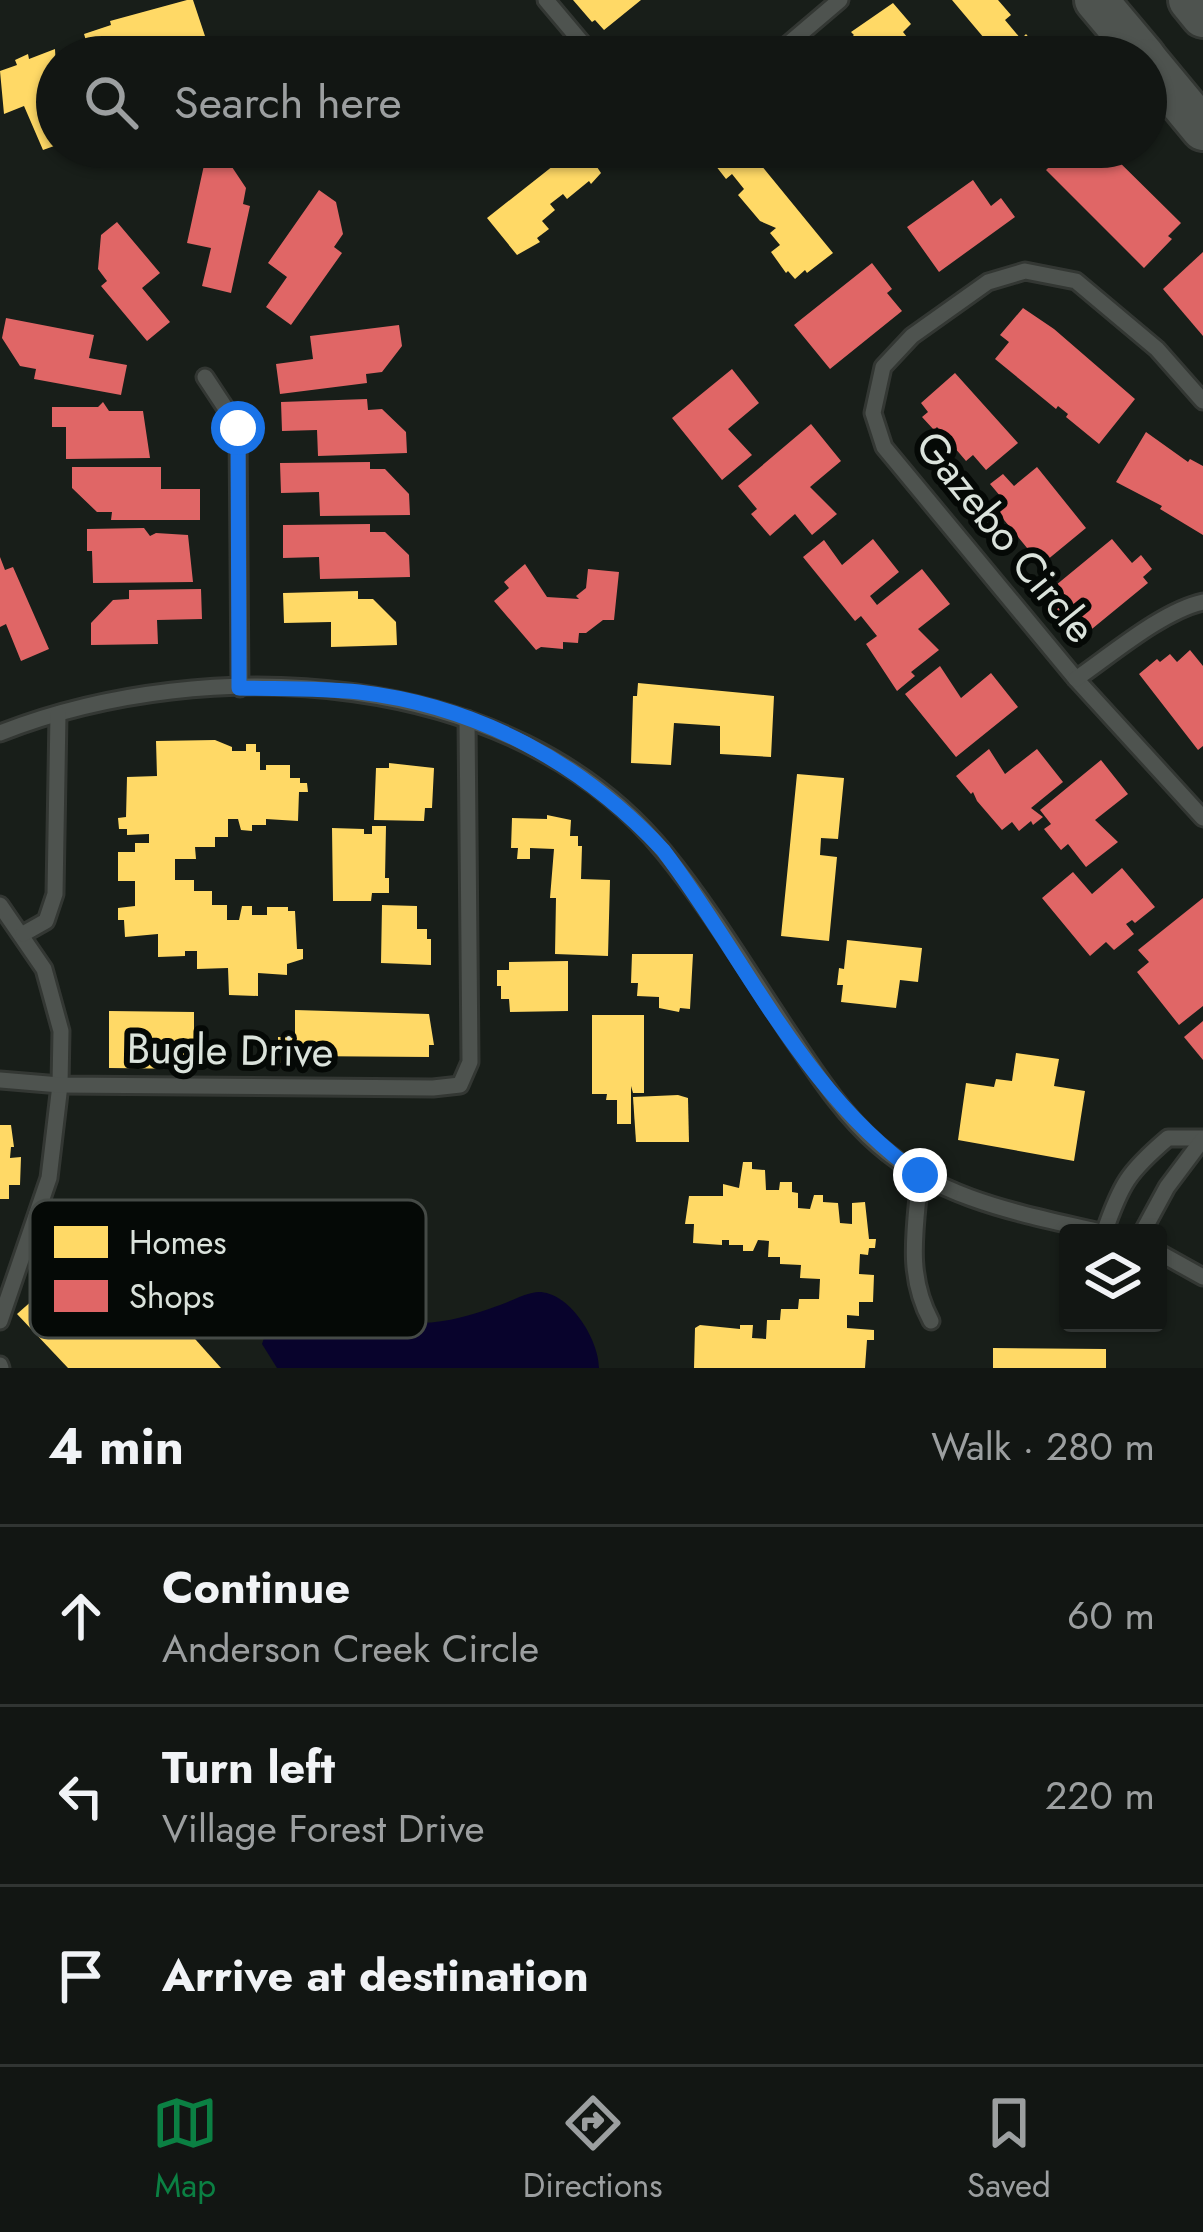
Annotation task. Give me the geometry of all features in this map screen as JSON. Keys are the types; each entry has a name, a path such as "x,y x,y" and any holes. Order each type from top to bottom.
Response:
{"main road":[{"path":"1096,0 1126,36"},
{"path":"1190,0 1203,16"},
{"path":"1167,85 1203,129"}],"lane":[{"path":"546,0 576,36"},
{"path":"797,36 839,0"},
{"name":"Gazebo Circle","path":"1203,401 1157,349 1076,281 1025,271 988,282 912,336 883,367 873,413 884,447 1076,679 1203,818"},
{"path":"205,376 238,428 239,688"},
{"path":"1076,679 1156,625 1203,602"},
{"path":"0,733 58,714 173,692 239,688 359,692 420,704 511,734 541,750 638,824 685,880 838,1102 880,1147 920,1175 983,1203 1068,1224"},
{"path":"23,934 46,921 55,894 58,714"},
{"name":"Bugle Drive","path":"0,1080 60,1085 460,1085 470,1062 467,718"},
{"path":"0,905 44,968 58,1010 60,1085 44,1200"},
{"path":"1107,1224 1132,1169 1168,1138 1203,1139"},
{"path":"1147,1224 1167,1187 1203,1139"},
{"path":"920,1175 914,1270 919,1298 931,1321"},
{"path":"0,1321 30,1238"},
{"path":"1167,1257 1203,1276"}],"shaded area":[{"path":"541,1292 563,1301 582,1321 599,1368 277,1368 262,1344 264,1338 426,1338 426,1322 466,1316"}],"building: Homes":[{"path":"193,0 205,36 85,36 111,25 110,21"},
{"path":"573,0 641,0 604,30"},
{"path":"952,0 998,0 1011,15 1005,20 1018,36 982,36"},
{"path":"893,3 911,24 903,32 906,36 853,36 851,32"},
{"path":"28,54 29,59 36,56 36,134 24,106 4,114 0,71 17,65 15,60"},
{"path":"550,168 598,168 601,173 567,199 563,194 550,204 555,210 542,221 549,229 537,238 540,242 517,255 487,218"},
{"path":"717,168 763,168 833,253 795,279 786,273 771,252 780,245 770,233 776,228 760,221 738,195 744,189 732,174 726,179"},
{"path":"358,591 358,599 373,599 396,622 397,645 331,647 331,622 284,623 283,593"},
{"path":"638,683 774,696 771,757 720,754 720,726 674,723 671,765 631,763 633,696 637,696"},
{"path":"215,740 232,751 246,751 246,744 256,744 260,770 266,770 266,765 290,765 290,778 307,783 308,792 299,792 298,821 266,819 266,825 252,825 252,831 241,830 238,819 228,819 228,837 215,837 215,847 195,847 196,859 175,859 175,880 194,880 194,891 212,891 212,905 227,905 227,920 239,920 242,906 252,906 252,915 267,915 267,907 295,911 297,949 303,949 303,959 287,964 287,975 258,973 258,996 229,995 228,968 197,969 197,951 158,957 158,934 125,937 124,920 118,920 118,908 135,906 135,881 118,881 118,852 135,852 135,843 149,843 149,834 127,835 127,829 119,829 118,818 126,817 127,777 157,776 156,741"},
{"path":"389,763 434,768 432,808 425,808 424,821 374,820 376,768 389,768"},
{"path":"797,774 844,778 838,839 821,838 820,855 837,857 829,941 781,936"},
{"path":"547,815 571,820 570,836 578,836 578,846 582,846 581,879 610,880 608,956 555,954 556,898 550,898 554,849 530,848 530,859 517,859 518,848 511,848 512,818 547,819"},
{"path":"372,826 386,826 389,893 372,893 371,901 333,901 332,828 364,829 364,834 372,834"},
{"path":"382,905 417,906 417,929 427,929 427,939 431,939 431,965 381,963"},
{"path":"847,940 922,948 918,982 900,980 896,1008 841,1002 843,985 837,985"},
{"path":"632,954 693,954 690,1009 659,1008 659,997 637,996 638,983 631,983"},
{"path":"568,961 568,1011 510,1012 509,999 501,999 497,970 509,970 509,962"},
{"path":"295,1010 429,1014 434,1045 429,1045 429,1057 296,1056 296,1063 278,1063 278,1037 295,1038"},
{"path":"109,1011 194,1012 194,1069 109,1068"},
{"path":"592,1015 644,1015 644,1093 633,1093 631,1086 631,1124 617,1124 617,1100 592,1094"},
{"path":"1016,1053 1059,1059 1054,1086 1085,1091 1074,1161 958,1140 966,1083 994,1087 996,1079 1012,1081"},
{"path":"633,1097 688,1098 689,1142 636,1142"},
{"path":"0,1125 11,1125 14,1147 10,1158 21,1157 20,1185 9,1185 9,1199 0,1199"},
{"path":"743,1162 765,1170 766,1190 779,1190 780,1182 792,1182 798,1208 810,1209 814,1195 823,1195 823,1202 838,1203 840,1223 852,1224 852,1203 865,1202 869,1239 876,1239 868,1255 860,1254 859,1274 874,1275 873,1302 859,1302 859,1316 847,1315 847,1328 874,1330 874,1340 867,1340 865,1368 694,1368 695,1328 700,1325 740,1329 740,1325 753,1325 752,1338 766,1339 767,1320 780,1320 781,1309 798,1309 799,1299 819,1299 820,1279 800,1278 801,1265 780,1264 780,1257 768,1257 769,1241 758,1240 753,1251 729,1245 729,1240 722,1240 722,1245 693,1243 694,1224 685,1224 689,1196 723,1196 723,1184 739,1188"},
{"path":"30,1302 30,1328 17,1314"},
{"path":"40,1338 194,1338 221,1368 68,1368"},
{"path":"993,1348 1106,1349 1106,1368 993,1368"}],"building: Shops":[{"path":"203,168 233,168 246,188 243,204 250,206 231,293 202,286 211,248 187,243"},
{"path":"1125,168 1181,223 1144,268 1046,170"},
{"path":"973,180 991,206 1001,198 1015,217 939,272 907,227"},
{"path":"319,190 336,202 343,234 334,247 342,253 291,325 266,307 287,277 268,263"},
{"path":"117,222 160,273 142,288 170,322 147,341 101,286 107,281 98,269 101,235"},
{"path":"1203,252 1203,336 1163,289"},
{"path":"872,263 902,311 830,369 794,325"},
{"path":"1023,308 1135,399 1099,444 1068,414 995,359 1009,342 1000,335"},
{"path":"6,318 94,335 89,358 127,365 121,395 34,379 36,369 20,366 2,338"},
{"path":"399,325 402,346 382,372 366,374 367,383 280,394 276,364 313,359 310,336"},
{"path":"732,369 759,403 728,429 752,455 722,480 672,418"},
{"path":"955,373 1018,443 986,470 973,455 966,461 922,417 928,412 921,403"},
{"path":"367,399 368,410 382,409 406,432 407,453 318,456 317,430 282,431 281,402"},
{"path":"103,402 109,411 143,411 150,458 66,459 66,427 52,427 52,407 98,407"},
{"path":"811,424 841,461 810,487 837,514 812,535 795,514 770,536 751,514 757,509 738,486"},
{"path":"1146,432 1188,462 1203,466 1203,535 1116,482"},
{"path":"370,462 370,469 385,469 409,494 410,515 320,516 319,492 281,493 280,463"},
{"path":"72,467 161,467 161,489 200,489 200,520 111,520 112,512 97,512 72,488"},
{"path":"1037,467 1086,528 1041,565 991,504 1001,497 990,484 1003,474 1014,486"},
{"path":"370,524 370,532 385,532 409,555 410,577 320,579 319,557 283,558 283,525"},
{"path":"144,528 150,536 188,535 193,582 93,583 87,529"},
{"path":"873,539 899,572 870,596 877,605 922,569 950,604 918,629 939,650 911,672 915,676 897,691 866,644 877,636 861,616 855,621 803,557 824,540 842,565"},
{"path":"1112,539 1132,563 1141,555 1152,569 1143,577 1148,583 1087,633 1082,627 1072,636 1060,622 1054,609 1061,604 1050,590"},
{"path":"0,557 5,570 13,567 49,649 21,661 6,624 0,627"},
{"path":"525,564 547,597 579,599 576,596 586,588 588,569 619,572 614,620 603,620 579,633 578,643 563,642 563,649 536,650 494,601 509,588 504,582"},
{"path":"201,589 202,619 157,620 158,644 91,645 91,623 113,600 129,599 129,590"},
{"path":"1190,650 1203,666 1203,746 1198,750 1139,674 1157,659 1160,662 1170,654 1177,662"},
{"path":"940,666 961,698 991,673 1018,707 956,757 905,694"},
{"path":"989,749 1005,774 1037,749 1063,782 1031,808 1043,817 1033,825 1031,821 1019,831 1012,822 1002,830 956,776"},
{"path":"1101,760 1128,794 1095,820 1118,842 1086,867 1068,844 1061,850 1044,829 1051,824 1040,810"},
{"path":"1122,868 1155,907 1135,923 1126,924 1134,934 1114,950 1106,942 1090,956 1042,898 1073,872 1092,894"},
{"path":"1203,898 1203,1006 1179,1025 1137,972 1149,962 1138,950"},
{"path":"1203,1021 1203,1060 1184,1037"}],"route":[{"path":"238,428 239,688 359,692 420,704 511,734 573,771 607,796 663,850 838,1102 880,1147 920,1175"}]}
